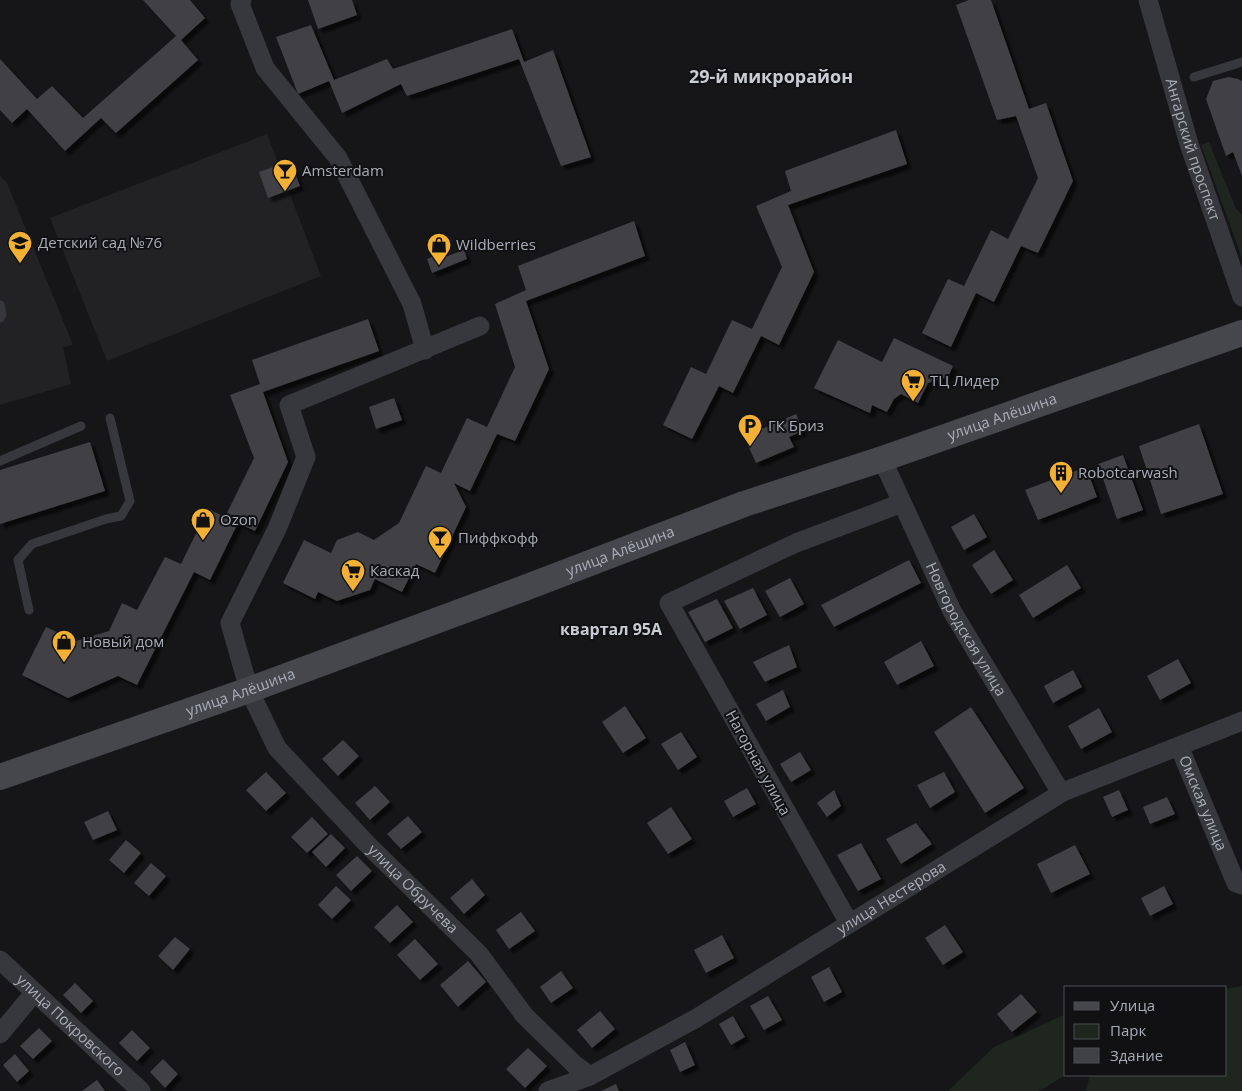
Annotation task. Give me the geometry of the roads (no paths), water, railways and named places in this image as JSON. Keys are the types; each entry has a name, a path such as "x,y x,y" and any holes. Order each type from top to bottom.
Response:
{"street":[{"path":"242,0 240,4 265,68 338,158 412,304 425,350 480,326"},
{"name":"Ангарский проспект","path":"1148,0 1189,144 1242,297"},
{"name":"улица Алёшина","path":"0,777 249,690 744,504 882,459 1242,333"},
{"name":"улица Обручева","path":"425,350 289,405 306,457 277,529 230,623 249,690 277,748 368,845 479,954 524,1015 575,1065 590,1076"},
{"name":"Новгородская улица","path":"882,459 952,611 1057,786 1063,792"},
{"name":"Нагорная улица","path":"849,923 669,603 796,543 902,503"},
{"name":"улица Нестерова","path":"548,1091 590,1076 695,1019 1063,792 1242,720"},
{"name":"Омская улица","path":"1179,746 1236,883 1242,885"},
{"name":"улица Покровского","path":"0,960 141,1091"},
{"path":"0,1034 34,992"}],"lane":[{"path":"1194,77 1242,62"},
{"path":"0,305 2,314 0,318"},
{"path":"29,610 18,560 32,544 106,519 121,516 130,501 110,418"},
{"path":"0,461 81,426"}],"place":[{"name":"Amsterdam","path":"285,192"},
{"name":"Детский сад №76","path":"20,264"},
{"name":"Wildberries","path":"439,266"},
{"name":"ТЦ Лидер","path":"913,402"},
{"name":"ГК Бриз","path":"750,447"},
{"name":"Robotcarwash","path":"1061,494"},
{"name":"Ozon","path":"203,541"},
{"name":"Пиффкофф","path":"440,559"},
{"name":"Каскад","path":"353,592"},
{"name":"Новый дом","path":"64,663"}],"district":[{"name":"29-й микрорайон","path":"771,77"},
{"name":"квартал 95А","path":"611,629"}]}
